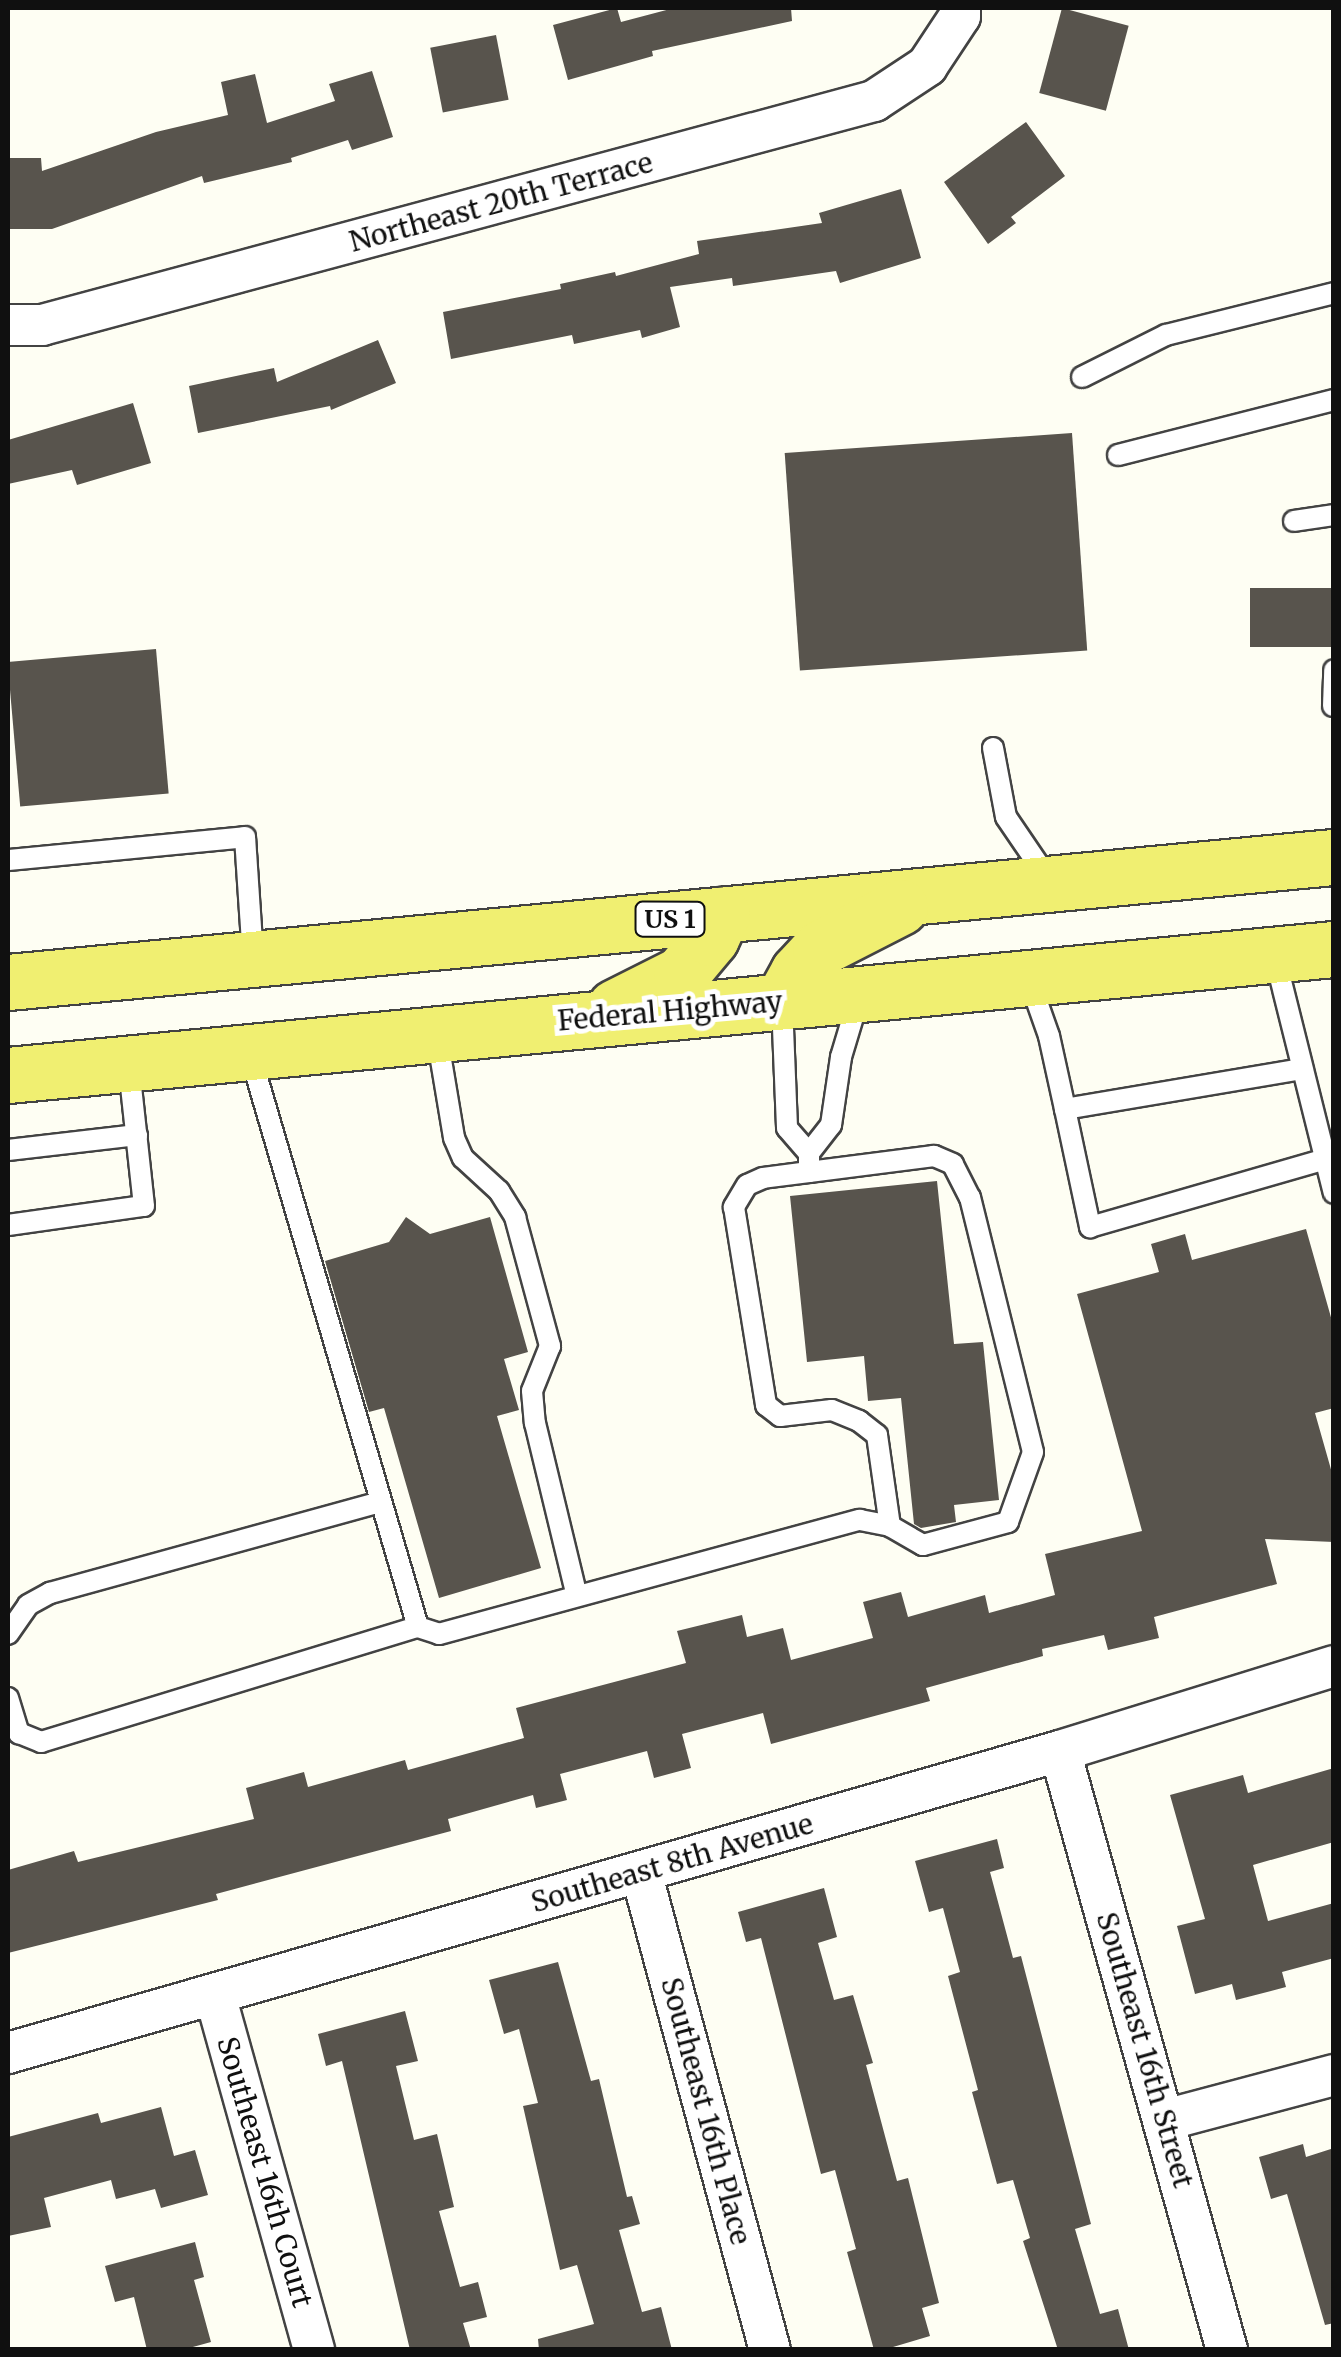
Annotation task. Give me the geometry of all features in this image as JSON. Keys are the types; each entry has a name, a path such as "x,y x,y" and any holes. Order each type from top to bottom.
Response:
{"main road":[{"name":"US 1","path":"16,984 254,958 1334,857"},
{"path":"782,1001 798,972 820,948 925,894"},
{"path":"590,1019 682,974 711,938 722,914"},
{"name":"Federal Highway","path":"8,1074 1334,949"}],"street":[{"name":"Northeast 20th Terrace","path":"8,325 42,325 874,101 928,66 960,12"},
{"name":"Southeast 8th Avenue","path":"8,2053 1060,1751 1334,1666"},
{"name":"Southeast 16th Street","path":"1060,1751 1166,2120 1227,2350"},
{"name":"Southeast 16th Place","path":"642,1872 770,2350"},
{"name":"Southeast 16th Court","path":"215,1995 314,2350"},
{"path":"1166,2120 1334,2075"}],"lane":[{"path":"1082,377 1166,335 1334,294"},
{"path":"1118,454 1334,400"},
{"path":"1294,521 1334,515"},
{"path":"1334,670 1334,714"},
{"path":"993,748 1006,817 1053,886"},
{"path":"8,860 245,837 254,958"},
{"path":"1274,955 1334,1193"},
{"path":"1028,978 1049,1036 1090,1227 1325,1159"},
{"path":"809,1163 831,1125 840,1057 860,994"},
{"path":"782,1001 787,1128 809,1163"},
{"path":"437,1034 454,1138 462,1158 499,1191 515,1217 550,1346 532,1392 535,1423 577,1596"},
{"path":"249,1052 418,1627"},
{"path":"8,1225 144,1206 129,1063"},
{"path":"1065,1109 1302,1069"},
{"path":"8,1150 137,1136"},
{"path":"8,1698 19,1733 41,1742 418,1627 439,1634 860,1520 890,1526 923,1545 1008,1522 1033,1452 970,1198 953,1164 934,1156 809,1163 746,1185 734,1207 766,1406 780,1416 832,1410 860,1421 877,1436 890,1526"},
{"path":"8,1634 28,1606 50,1593 381,1502"}],"building":[{"path":"617,8 621,22 674,8 791,8 792,21 652,51 653,56 568,80 553,25"},
{"path":"1062,8 1129,26 1106,111 1039,93"},
{"path":"496,35 509,100 443,113 430,48"},
{"path":"372,71 393,137 352,150 348,140 291,158 292,162 204,183 202,176 52,229 8,229 8,158 41,158 42,171 156,132 228,115 221,82 255,74 267,123 335,101 329,84"},
{"path":"1026,122 1065,176 1011,217 1016,223 988,244 944,182"},
{"path":"901,189 921,258 840,283 836,271 733,286 732,278 670,287 680,327 642,338 640,330 574,344 572,335 451,359 443,312 561,289 560,284 615,272 616,276 699,254 697,241 822,223 819,213"},
{"path":"378,340 396,383 331,410 330,406 198,433 189,386 274,368 277,382"},
{"path":"133,403 151,463 77,485 72,470 8,484 8,440"},
{"path":"1072,433 1087,650 800,671 785,453"},
{"path":"1250,588 1334,588 1334,647 1250,647"},
{"path":"156,649 169,793 20,806 8,662"},
{"path":"937,1181 954,1344 983,1342 999,1500 954,1505 956,1522 921,1528 914,1524 901,1398 868,1401 864,1356 807,1362 790,1196"},
{"path":"406,1217 430,1234 490,1217 528,1352 504,1359 519,1410 497,1416 541,1568 439,1598 384,1408 369,1412 325,1261 389,1242"},
{"path":"1306,1229 1334,1328 1334,1408 1315,1413 1334,1480 1334,1542 1265,1539 1277,1584 1154,1617 1159,1638 1108,1650 1104,1635 1042,1649 1043,1656 926,1688 930,1701 771,1744 763,1713 682,1734 691,1768 654,1778 647,1751 560,1774 567,1800 536,1808 533,1795 448,1819 451,1831 216,1894 218,1900 8,1953 8,1870 74,1851 78,1862 254,1819 246,1788 304,1772 308,1787 405,1760 408,1770 524,1738 516,1708 686,1663 677,1631 742,1615 747,1637 783,1628 791,1660 873,1638 863,1602 901,1592 908,1617 985,1595 989,1613 1055,1595 1045,1554 1142,1531 1077,1294 1159,1272 1151,1244 1185,1234 1192,1260"},
{"path":"1334,1768 1334,1842 1253,1865 1268,1921 1334,1903 1334,1958 1282,1972 1286,1987 1236,2000 1232,1984 1195,1994 1177,1926 1205,1919 1170,1795 1243,1775 1248,1793"},
{"path":"997,1839 1004,1868 990,1872 1013,1958 1021,1956 1091,2224 1075,2229 1100,2314 1118,2309 1129,2350 1058,2350 1023,2241 1030,2238 1013,2180 997,2184 972,2092 978,2090 948,1976 960,1972 943,1908 929,1912 915,1861"},
{"path":"824,1888 837,1937 818,1943 834,2000 853,1995 873,2063 866,2065 897,2181 908,2178 939,2303 922,2308 930,2336 883,2350 874,2350 847,2252 856,2249 835,2170 821,2174 761,1938 746,1942 738,1912"},
{"path":"558,1962 591,2081 599,2079 627,2197 632,2196 640,2224 619,2230 642,2312 661,2307 672,2350 539,2350 538,2339 594,2324 577,2265 560,2270 523,2106 538,2103 519,2029 504,2034 489,1980"},
{"path":"405,2011 418,2061 396,2066 414,2140 437,2134 454,2207 439,2211 460,2287 478,2282 487,2317 463,2323 471,2350 410,2350 342,2061 326,2066 318,2034"},
{"path":"161,2107 174,2156 195,2150 208,2195 161,2208 155,2189 116,2199 111,2180 44,2198 51,2227 8,2236 8,2137 98,2113 101,2123"},
{"path":"1303,2144 1306,2157 1334,2148 1334,2323 1325,2325 1287,2194 1271,2199 1259,2157"},
{"path":"195,2242 204,2277 194,2280 211,2342 182,2350 147,2350 134,2297 115,2302 105,2266"}]}
